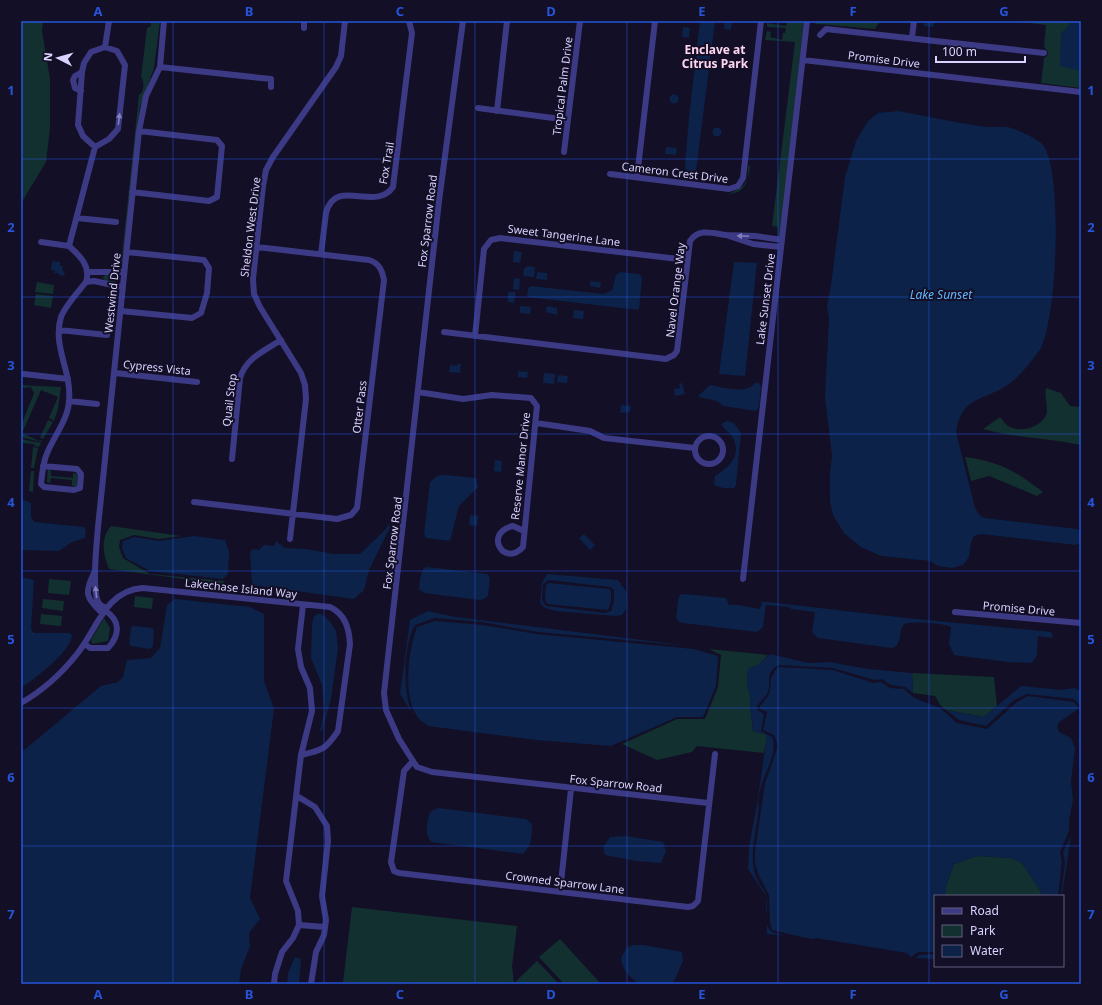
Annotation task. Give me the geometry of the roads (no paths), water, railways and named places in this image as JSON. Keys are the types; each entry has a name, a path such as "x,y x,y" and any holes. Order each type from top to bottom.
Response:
{"street":[{"path":"105,47 108,21"},
{"name":"Westwind Drive","path":"104,610 92,603 87,595 89,583 95,571 121,311 122,287 139,131 146,96 160,67 164,21"},
{"name":"Sheldon West Drive","path":"290,539 306,399 305,385 301,373 260,307 254,294 253,279 266,170 273,157 336,66 340,56 345,21"},
{"name":"Fox Trail","path":"321,254 327,206 332,200 337,196 345,195 380,198 389,193 393,187 412,33 409,21"},
{"name":"Fox Sparrow Road","path":"463,21 439,201 384,693 386,710 399,739 417,767 432,772 708,803"},
{"path":"497,111 507,21"},
{"name":"Tropical Palm Drive","path":"564,152 580,21"},
{"path":"636,177 655,21"},
{"name":"Cameron Crest Drive","path":"610,174 729,189 740,184 743,178 761,21"},
{"name":"Lake Sunset Drive","path":"742,579 807,21"},
{"path":"912,37 914,21"},
{"path":"820,35 826,29 912,37 1044,53"},
{"path":"70,246 95,147 109,139 118,130 126,65 117,51 105,47 91,52 84,63 82,72 78,125 83,136 95,147"},
{"name":"Promise Drive","path":"803,60 1081,92"},
{"path":"160,67 272,79 271,87"},
{"path":"478,108 568,120"},
{"path":"132,192 209,201 217,197 222,146 217,140 139,131"},
{"path":"77,218 116,222"},
{"name":"Navel Orange Way","path":"474,336 666,359 674,355 677,351 690,241 694,235 700,232 726,235"},
{"path":"726,235 755,236 782,240"},
{"path":"726,235 753,244 781,247"},
{"name":"Sweet Tangerine Lane","path":"474,336 484,249 491,240 500,238 687,260"},
{"path":"41,242 70,246 84,260 88,272 86,282 62,315 58,344 68,379 70,401 61,428 47,452 43,466 41,484 44,486 74,490 80,488 81,474 77,469 43,466"},
{"name":"Otter Pass","path":"194,502 344,518 351,515 357,508 384,280 380,267 375,262 257,247"},
{"path":"121,311 192,318 200,313 206,293 209,268 204,260 127,252"},
{"path":"88,272 124,272"},
{"path":"100,272 100,282"},
{"path":"86,282 100,282 122,287"},
{"path":"59,330 107,335"},
{"path":"444,332 474,336"},
{"name":"Quail Stop","path":"232,459 240,378 243,368 250,360 280,340"},
{"name":"Cypress Vista","path":"114,373 197,382"},
{"path":"24,374 68,379"},
{"name":"Reserve Manor Drive","path":"418,392 463,400 492,395 531,398 537,406 523,546 518,552 512,554 499,548 498,539 500,532 506,527 513,526 524,531"},
{"path":"70,401 97,404"},
{"path":"536,423 590,431 604,438 695,448"},
{"path":"712,436 720,442 723,450 719,459 708,463 700,460 695,448 696,444 703,437 712,436"},
{"name":"Lakechase Island Way","path":"21,703 33,696 66,667 84,644 104,610 120,595 129,590 144,588 303,605 298,649 301,667 310,688 312,711 301,755 286,881 298,911 299,925"},
{"path":"301,755 321,751 338,731 350,644 350,630 343,617 336,610 322,606 303,605"},
{"path":"84,644 90,648 108,648 116,640 118,628 110,614 104,610"},
{"name":"Promise Drive","path":"955,612 1081,623"},
{"name":"Crowned Sparrow Lane","path":"413,761 404,771 402,778 391,862 394,871 399,873 688,907 693,906 698,901 708,803 715,754"},
{"path":"560,892 572,788"},
{"path":"297,796 315,807 327,826 328,841 322,896 326,920 324,935 316,952 311,984"},
{"path":"274,984 275,974 282,952 293,938 299,925 325,927"}],"water":[{"path":"700,21 715,21 696,171 686,171 685,165 689,117"},
{"path":"725,21 732,21 731,30 724,29"},
{"path":"924,21 935,21 933,27 924,26"},
{"path":"1073,21 1081,21 1081,71 1060,66 1061,34"},
{"path":"683,27 690,28 689,38 682,37"},
{"path":"674,94 679,99 674,104 669,99"},
{"name":"Lake Sunset","path":"899,111 983,127 1011,128 1040,142 1048,155 1053,179 1056,244 1054,279 1045,336 1039,351 1015,379 1006,386 968,406 959,420 956,432 975,508 980,516 985,518 1077,529 1081,531 1081,542 1076,545 981,534 974,536 971,542 969,557 963,565 952,568 938,566 930,561 881,556 861,547 844,533 833,515 830,501 830,472 832,456 825,397 829,319 827,306 845,177 856,141 868,121 878,113"},
{"path":"717,127 722,132 717,137 712,132"},
{"path":"666,147 677,148 676,155 665,154"},
{"path":"514,251 522,252 520,263 513,262"},
{"path":"52,261 60,262 60,266 63,266 62,271 65,271 64,276 59,275 59,273 54,273 55,270 51,270"},
{"path":"734,262 757,263 745,376 719,374"},
{"path":"527,266 535,267 534,277 523,276 524,268"},
{"path":"537,272 547,273 547,280 536,279"},
{"path":"620,272 639,274 642,277 639,310 527,297 528,288 531,286 604,294 612,290 616,275"},
{"path":"514,278 520,279 519,290 513,289"},
{"path":"590,281 601,282 600,288 590,286"},
{"path":"508,292 516,292 514,303 508,302"},
{"path":"520,306 531,307 530,314 520,313"},
{"path":"547,306 557,308 557,315 546,312"},
{"path":"574,310 584,311 583,319 573,318"},
{"path":"457,364 461,364 460,373 449,372 450,365 457,366"},
{"path":"518,371 528,372 527,378 518,377"},
{"path":"544,373 555,374 554,384 543,383"},
{"path":"558,375 568,376 567,383 557,382"},
{"path":"682,383 685,394 675,396 674,389 680,388 679,384"},
{"path":"755,383 759,383 761,386 759,406 756,411 723,406 717,401 699,397 699,395 710,385 734,389 746,389"},
{"path":"621,405 631,406 630,412 620,413"},
{"path":"727,421 734,423 741,433 736,485 734,488 723,488 714,485 715,476 729,465 735,455 736,449 732,436 721,424"},
{"path":"495,460 502,461 501,472 494,471"},
{"path":"445,475 476,478 478,487 459,506 450,541 426,538 424,534 430,482 437,476"},
{"path":"21,499 31,503 31,517 34,522 84,527 86,531 85,538 72,542 59,551 21,550"},
{"path":"470,515 478,516 477,526 469,525"},
{"path":"389,523 390,527 369,570 364,590 354,599 252,585 250,552 253,549 259,550 264,545 274,546 276,541 285,548 306,549 334,554 360,554 386,529"},
{"path":"584,534 595,545 590,550 579,538"},
{"path":"194,536 225,540 229,552 228,574 223,579 150,571 126,558 122,548 123,541 134,537 159,541"},
{"path":"428,567 487,574 490,578 488,596 480,600 424,593 419,589 420,578 424,568"},
{"path":"547,574 618,580 627,593 626,609 622,615 616,616 556,611 545,608 540,603 542,583","holes":["549,580 610,587 614,590 614,601 611,611 605,613 546,606 542,600 543,584"]},
{"path":"21,577 34,580 31,629 34,633 69,633 72,635 66,649 43,671 21,688"},
{"path":"549,583 609,589 611,591 611,601 608,610 547,604 545,599 546,585"},
{"path":"684,594 726,598 729,605 739,605 759,609 762,604 761,602 768,602 906,618 1051,632 1053,636 1052,638 1038,636 1037,655 1032,663 1008,662 954,655 949,644 951,627 935,624 904,624 898,644 892,648 818,638 812,632 815,612 791,609 789,607 766,605 763,627 757,632 683,623 679,622 676,618 678,600 680,595"},
{"path":"175,599 250,607 264,614 264,681 274,709 250,898 260,919 249,933 250,946 241,969 239,984 21,984 21,754 101,686 118,682 123,677 127,660 151,658 160,648 167,605"},
{"path":"428,611 455,617 691,646 538,632 482,622 435,618 415,625 408,645 405,670 407,695 409,706 413,715 400,694 410,620"},
{"path":"320,613 329,620 336,631 338,648 331,699 322,731 320,731 325,711 322,685 311,658 312,624 314,616"},
{"path":"435,621 482,625 537,634 694,649 718,656 716,686 703,717 677,717 611,746 536,740 428,726 418,717 412,707 408,684 408,672 417,627"},
{"path":"133,626 152,628 154,630 153,646 150,649 131,646 129,644 131,628"},
{"path":"770,654 808,663 829,662 868,669 912,673 913,693 905,687 891,685 882,679 874,680 833,668 779,665 771,671 769,690 757,706 758,710 764,714 761,731 772,737 774,744 771,761 763,780 758,798 759,807 753,849 753,865 756,877 766,896 748,869 749,847 767,735 753,731 750,696 747,683 748,669 758,665"},
{"path":"779,667 833,670 873,683 881,682 890,688 904,689 914,698 940,708 957,723 987,729 1017,702 1028,696 1074,702 1078,707 1077,710 1059,722 1057,727 1059,732 1071,738 1075,748 1071,782 1073,800 1069,820 1069,831 1060,852 1062,861 1058,895 1042,895 1022,863 1012,858 977,856 954,864 946,886 946,895 934,895 934,952 918,952 911,957 907,953 816,938 811,939 772,930 770,923 769,895 759,876 755,863 755,851 765,783 778,746 774,735 763,730 767,712 760,709 760,706 769,693 771,677 774,674 774,671"},
{"path":"1021,686 1061,690 1074,688 1081,691 1080,705 1074,699 1027,694 1014,700 986,726 959,720 946,710 984,717"},
{"path":"438,808 526,819 532,824 530,844 523,854 431,842 427,835 428,820 430,812"},
{"path":"625,836 663,842 666,851 661,863 636,861 605,855 603,847 610,837"},
{"path":"1071,836 1061,895 1065,862 1063,852"},
{"path":"767,922 771,931 786,936 767,934"},
{"path":"644,945 682,952 683,961 673,984 640,984 630,976 623,966 621,958 627,947"},
{"path":"934,954 934,959 916,958 919,955"},
{"path":"295,957 301,959 299,984 287,984 288,973"}],"district":[{"name":"Enclave at Citrus Park","path":"715,56"}]}
